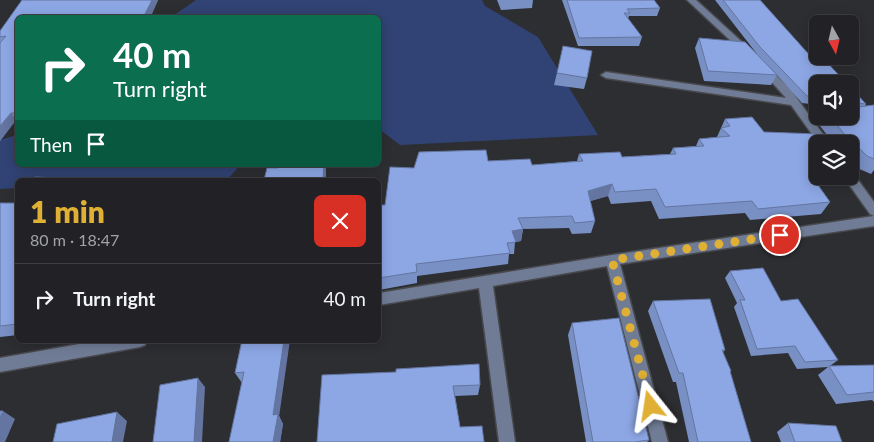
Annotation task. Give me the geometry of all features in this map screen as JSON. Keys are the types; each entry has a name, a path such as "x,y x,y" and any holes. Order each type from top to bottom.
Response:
{"street":[{"path":"691,0 739,43 794,102 818,135"},
{"path":"606,75 754,98 794,102"},
{"path":"856,185 874,210"},
{"path":"381,299 612,260 874,221"},
{"path":"612,260 660,442"},
{"path":"485,281 507,442"},
{"path":"0,365 123,343"}],"shaded area":[{"path":"196,0 482,0 485,6 538,37 598,135 400,145 381,131 381,15 174,15"},
{"path":"15,136 15,167 238,167 229,178 15,178 15,188 0,189 0,140"}],"building":[{"path":"22,0 152,0 144,15 15,15 15,113 11,113 0,126 0,43 6,36 0,37 0,31"},
{"path":"567,0 654,0 660,8 627,9 630,13 624,13 642,37 579,38"},
{"path":"723,0 760,0 809,55 809,65 829,65 839,75 809,75 809,96 807,96 760,47"},
{"path":"699,38 745,42 777,75 708,71"},
{"path":"563,46 592,51 587,78 557,73"},
{"path":"859,97 866,104 859,103"},
{"path":"874,105 874,159 867,156 859,148 859,135 845,135 837,125 859,125 859,107"},
{"path":"752,117 764,132 845,135 809,135 809,185 818,185 830,202 758,209 752,201 665,207 656,189 615,192 612,184 588,191 595,221 575,223 572,216 518,218 523,229 512,231 516,242 507,243 510,253 416,264 417,272 381,278 381,205 385,205 390,167 414,168 419,152 486,150 488,161 530,159 532,165 583,161 579,154 620,152 622,157 676,154 673,148 704,146 699,139 730,136 721,128 730,126 725,119"},
{"path":"324,167 323,178 264,178 267,168"},
{"path":"0,203 15,203 15,324 0,326"},
{"path":"763,268 781,301 798,299 838,360 805,362 795,346 757,349 740,300 745,300 730,271"},
{"path":"710,299 725,350 722,350 731,371 751,442 698,442 683,373 679,373 653,301"},
{"path":"619,318 649,440 593,442 572,323"},
{"path":"241,343 284,343 273,415 278,414 273,442 229,442 244,372 235,373"},
{"path":"479,364 480,385 453,386 460,427 482,426 484,442 317,442 322,375 396,372 396,369"},
{"path":"874,365 874,392 847,395 829,366"},
{"path":"198,378 194,442 153,442 160,385"},
{"path":"117,412 112,442 53,442 57,424"},
{"path":"788,423 836,426 842,442 795,442"}],"route":[{"path":"651,406 612,260 780,235"}]}
